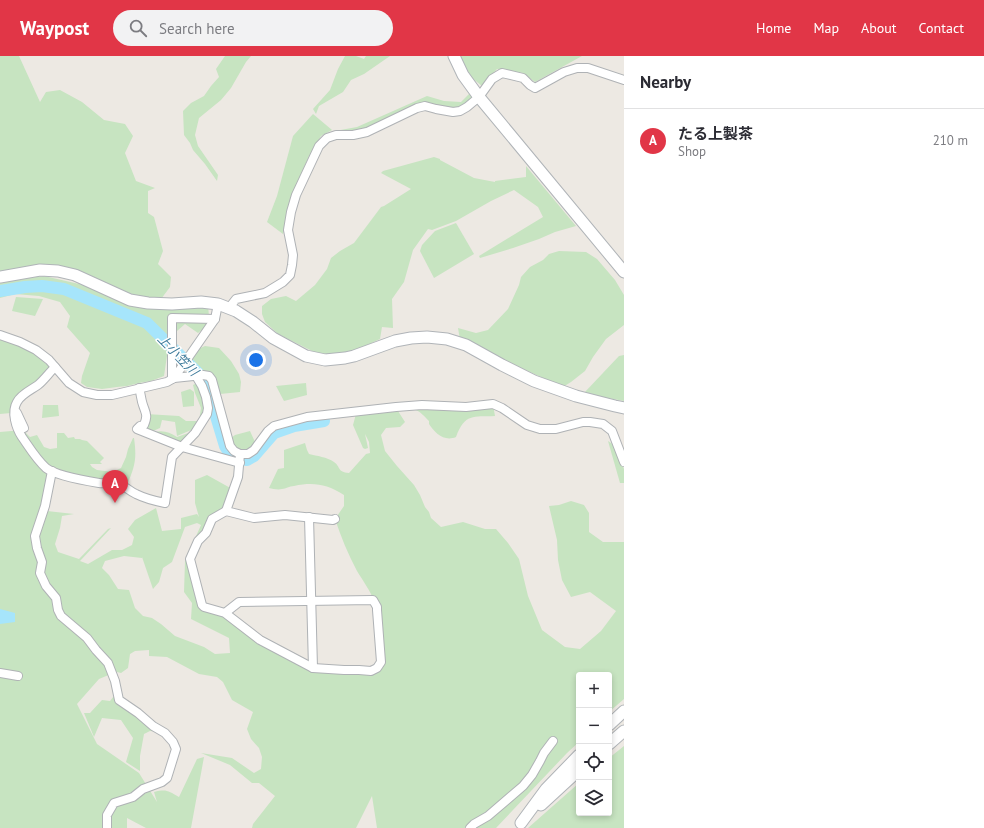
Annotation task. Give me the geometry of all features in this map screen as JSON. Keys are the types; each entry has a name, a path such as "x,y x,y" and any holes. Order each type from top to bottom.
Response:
{"street":[{"path":"454,56 464,75 479,97 624,272"},
{"path":"229,308 236,299 265,293 283,282 290,275 293,255 288,230 291,212 296,195 319,146 327,138 336,135 353,135 367,132 416,108 425,106 453,112 460,111 479,97 492,79 502,73 523,78 535,88 564,72 576,68 588,68 624,80"},
{"path":"0,277 40,270 58,271 75,275 130,300 148,303 172,304 201,302 218,304 236,311 273,338 306,356 325,360 354,356 395,341 411,338 427,337 447,340 466,345 534,381 576,396 624,408"},
{"path":"0,335 20,342 36,350 49,360 69,383 83,392 97,395 112,395 167,382 173,378 215,319 218,304"},
{"path":"173,378 172,318 215,319"},
{"path":"55,367 39,384 17,401 15,408 14,418 18,432 36,457 52,471 102,484 119,484 137,494 165,503 172,457 195,433 207,414 208,408 206,397 197,376"},
{"path":"173,378 209,376 212,380 230,446 240,459 238,477 226,510 212,519 206,533 198,541 190,559 204,607 225,613 260,640 313,668 371,671 377,668 381,662 378,610 373,600 239,602 225,613"},
{"path":"139,388 146,412 146,419 144,425 140,426 138,429 182,447 240,459 254,450 268,431 274,426 307,417 396,406 422,405 466,407 492,404 502,408 527,425 540,429 556,430 583,422 603,424 612,431 624,462"},
{"path":"20,398 17,411 24,428"},
{"path":"52,471 45,506 35,536 42,562 40,573 43,580 56,598 60,616 87,638 108,663 115,681 118,700 165,734 173,742 176,749 167,778 162,782 143,789 133,798 114,803 107,815 107,828"},
{"path":"226,510 254,518 285,514 335,519"},
{"path":"308,517 313,668"},
{"path":"0,673 18,676"},
{"path":"612,721 624,711"},
{"path":"612,741 624,731"},
{"path":"612,746 624,736"},
{"path":"470,828 488,816 523,786 532,775 544,753 553,741"},
{"path":"518,825 546,789 576,758"},
{"path":"518,825 576,773"}],"green space":[{"path":"0,56 19,56 40,102 46,92 60,90 82,102 104,120 125,124 133,136 125,153 136,181 155,188 148,191 148,213 154,217 163,251 158,264 171,277 170,287 161,299 143,298 71,268 44,266 0,271"},
{"path":"225,56 251,56 231,88 221,100 199,118 195,135 198,146 218,175 217,181 193,150 184,135 183,111 191,103 204,96 219,77 216,69"},
{"path":"345,56 356,56 364,59 366,56 390,56 364,74 351,80 343,92 319,106 316,114 313,109 330,90"},
{"path":"459,56 582,56 535,82 523,73 497,69 482,86 472,78"},
{"path":"469,94 473,99 455,110 427,102 372,127 340,134 335,131 357,127 427,96 444,101 461,102"},
{"path":"313,114 332,130 321,136 309,156 294,190 283,234 267,222 277,196 293,136"},
{"path":"434,157 474,178 495,182 526,177 526,166 576,226 480,258 479,256 543,217 538,207 514,190 456,221 432,230 428,229 413,250 404,282 392,299 393,328 382,327 380,339 361,348 337,355 316,353 278,334 265,322 262,314 262,306 271,299 286,296 296,301 315,285 327,269 331,258 354,243 381,207 411,189 381,173 383,171"},
{"path":"456,223 474,254 434,278 420,251 422,245 435,231"},
{"path":"559,251 586,252 597,259 615,280 624,295 624,325 606,339 585,371 563,387 460,340 458,328 476,333 488,330 508,309 521,277 530,267 543,260 549,254"},
{"path":"44,276 88,286 131,306 174,308 208,307 208,322 207,325 198,333 185,324 169,338 153,333 168,349 164,376 151,381 127,386 102,389 87,387 81,383 90,353 67,327 70,316 60,302 39,296 15,294 0,298 0,282"},
{"path":"16,297 43,299 35,316 12,311"},
{"path":"0,337 25,346 51,368 11,413 0,414"},
{"path":"205,346 219,348 231,361 239,374 241,382 240,392 220,394 212,375 198,370 190,359 198,349"},
{"path":"624,355 624,401 585,392 619,356"},
{"path":"197,383 201,389 205,407 204,413 196,428 177,436 175,422 162,420 160,428 153,431 166,432 177,437 194,431 182,446 140,426 146,414 179,416 186,421 199,421 201,408 193,385"},
{"path":"306,383 307,395 284,401 276,386"},
{"path":"190,389 194,392 194,406 183,407 181,392"},
{"path":"43,405 58,405 59,416 42,418"},
{"path":"493,405 495,416 481,416 466,420 459,429 456,437 452,438 440,436 434,431 429,424 429,421 419,412 413,410 401,410"},
{"path":"398,411 405,422 400,427 386,428 381,435 385,451 414,485 431,518 441,527 463,522 485,529 496,529 519,559 528,596 542,630 565,647 580,649 601,631 616,611 590,592 571,597 562,580 558,560 557,540 549,506 559,505 571,501 584,505 589,513 589,532 603,542 624,542 624,699 612,709 612,672 576,672 576,745 496,828 377,828 372,796 356,828 252,828 253,824 275,796 259,783 252,783 230,765 201,753 232,758 254,773 261,769 262,757 259,748 251,739 247,729 253,712 232,700 223,682 217,677 199,674 167,657 149,656 149,650 135,651 130,654 128,668 121,673 117,672 100,660 111,674 99,679 77,704 97,744 139,773 157,802 154,792 167,791 179,797 197,759 204,757 191,828 146,828 127,818 127,828 0,828 0,432 23,430 30,437 37,435 44,447 50,449 57,448 57,433 64,433 68,438 74,437 75,439 87,441 104,458 100,462 102,464 90,464 92,467 97,470 113,472 121,468 134,438 135,462 127,485 51,474 47,511 74,514 62,516 55,544 58,552 79,559 108,529 111,528 80,561 88,564 112,550 122,550 132,545 134,537 128,529 135,520 156,508 162,531 181,529 181,518 197,514 199,517 195,503 195,480 207,475 234,490 226,511 212,519 190,559 202,604 225,613 260,640 313,668 367,670 380,663 374,601 357,571 342,539 335,519 344,506 344,495 326,486 314,484 292,486 285,489 269,488 278,469 284,468 284,450 305,443 309,454 331,460 343,472 349,473 366,454 370,453 369,442 365,434 368,448 365,449 363,448 353,425 356,414","holes":["197,523 201,525 185,561 184,592 192,603 191,619 229,638 230,653 215,654 204,647 175,636 152,618 143,616 135,608 129,590 118,589 109,575 102,568 105,561 124,556 142,557 153,589 159,582 163,568 172,562 185,527"]},
{"path":"250,431 255,442 257,442 253,450 241,451 234,445 231,438 235,435"},
{"path":"608,441 614,445 624,469 624,483 620,483"},
{"path":"114,696 160,732 150,731 144,734 140,756 140,771 126,762 133,738 121,720 102,718 94,737 84,713 90,713 102,700 110,701"},
{"path":"624,746 624,828 528,828 576,786 576,816 612,816 612,756"}],"water":[{"path":"0,609 15,613 15,622 0,624"}],"waterway":[{"name":"上小笠川","path":"0,291 42,286 64,289 147,323 198,373 208,390 225,446 230,454 237,458 247,460 254,456 274,433 294,426 324,421"}],"place":[{"name":"たる上製茶","path":"115,503"}]}
